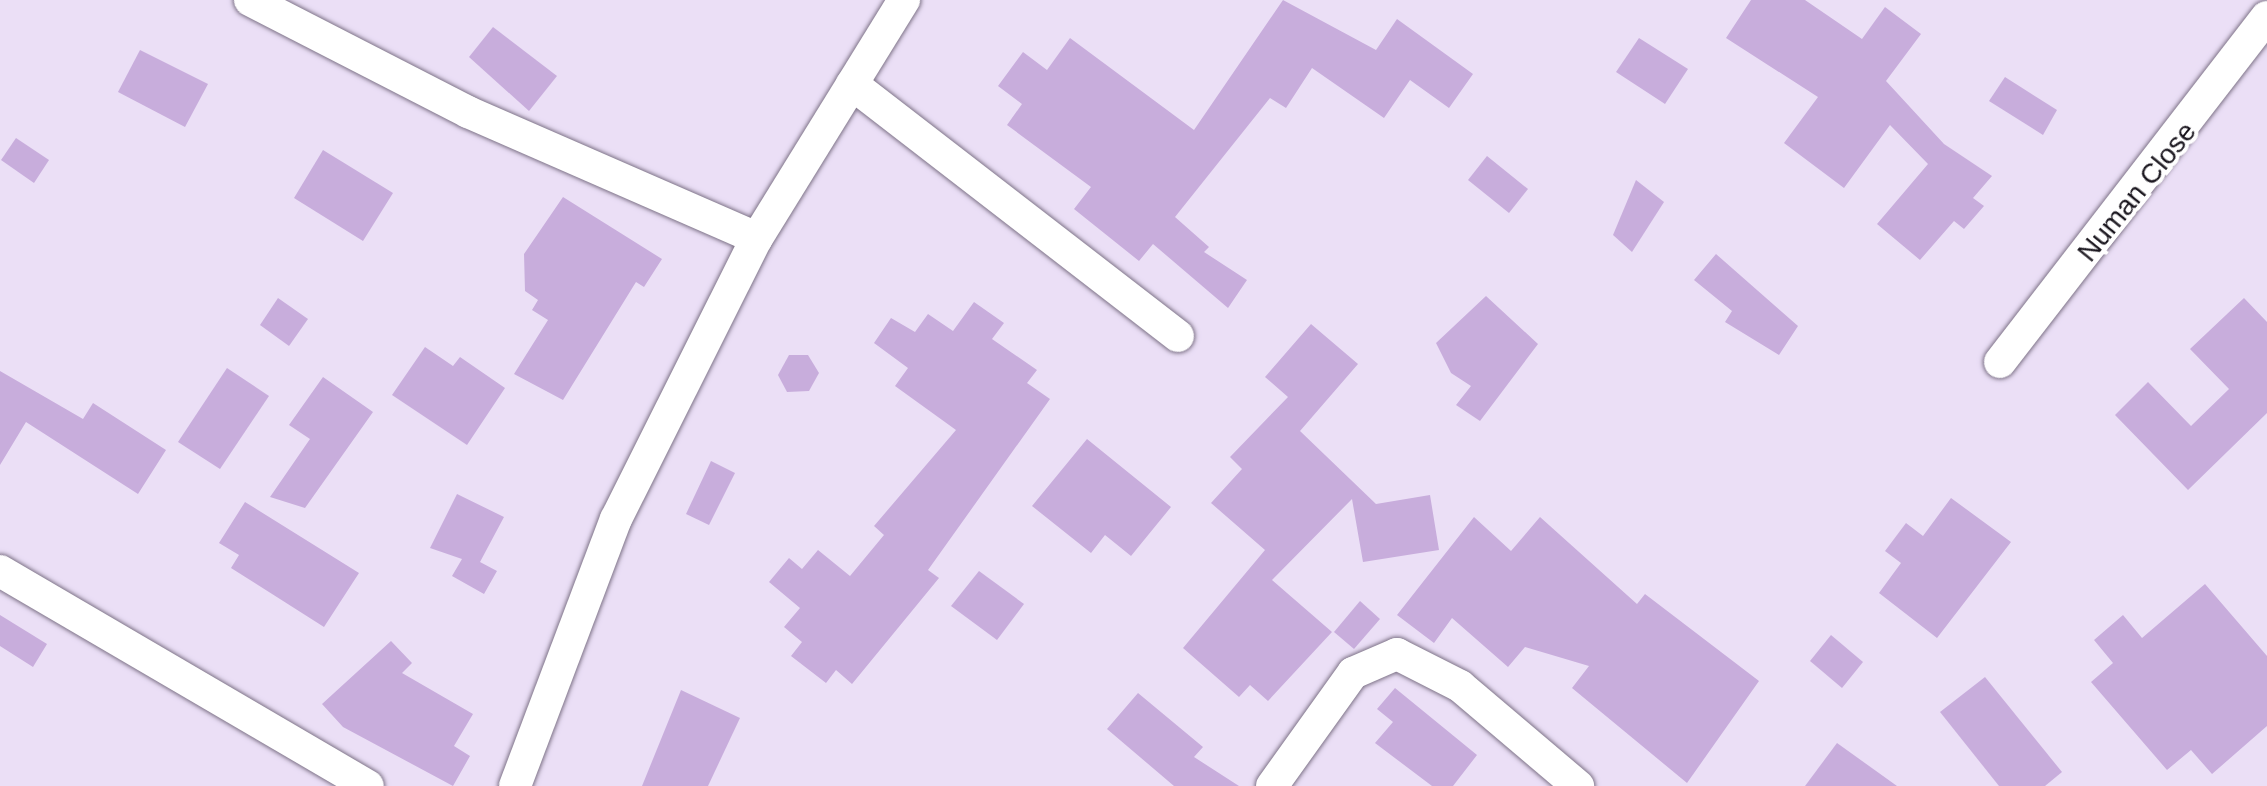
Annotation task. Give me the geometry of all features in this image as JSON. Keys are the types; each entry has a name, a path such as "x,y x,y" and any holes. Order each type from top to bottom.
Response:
{"street":[{"path":"250,0 468,112 757,238"},
{"path":"515,786 616,519 757,238 904,0"},
{"name":"Numan Close","path":"2000,362 2267,18"},
{"path":"852,84 1178,336"},
{"path":"0,570 368,786"},
{"path":"1272,786 1353,672 1397,654 1460,686 1578,786"}],"building":[{"path":"1283,0 1376,50 1397,19 1473,74 1449,108 1410,80 1384,118 1312,68 1286,108 1270,98 1175,217 1209,247 1204,252 1247,280 1228,308 1153,244 1139,261 1074,209 1091,187 1007,125 1022,104 998,86 1023,52 1047,70 1070,38 1194,130"},
{"path":"1751,0 1805,0 1862,39 1885,7 1921,34 1886,81 1944,144 1992,176 1973,198 1984,206 1964,229 1954,221 1920,260 1877,224 1928,164 1890,125 1844,188 1784,143 1818,97 1726,38"},
{"path":"493,27 557,76 529,111 469,57"},
{"path":"1639,38 1688,69 1665,104 1616,72"},
{"path":"140,50 208,84 185,127 118,92"},
{"path":"2005,77 2057,110 2043,135 1989,101"},
{"path":"16,138 49,160 34,183 1,160"},
{"path":"323,150 393,193 363,241 294,198"},
{"path":"1487,156 1528,189 1509,213 1468,180"},
{"path":"1636,180 1664,202 1632,252 1613,235"},
{"path":"563,197 662,259 644,287 636,282 563,400 514,374 548,320 532,310 538,300 525,291 524,254"},
{"path":"1716,254 1798,326 1779,355 1725,322 1732,311 1694,280"},
{"path":"1486,296 1538,344 1480,421 1456,405 1471,386 1451,373 1436,343"},
{"path":"278,298 308,319 289,346 260,325"},
{"path":"2244,298 2267,322 2267,413 2188,490 2115,415 2148,382 2191,426 2229,389 2190,349"},
{"path":"974,302 1004,323 992,339 1037,370 1027,383 1050,399 928,570 939,578 852,684 836,670 826,683 791,656 802,642 784,627 800,608 769,582 789,558 802,569 818,550 850,576 884,535 874,526 956,430 895,386 908,368 874,343 891,318 915,332 928,314 953,331"},
{"path":"1311,324 1358,364 1300,431 1376,504 1430,495 1439,550 1363,562 1352,499 1272,580 1332,632 1268,701 1250,685 1239,697 1183,648 1265,550 1211,503 1242,469 1230,457 1288,397 1265,377"},
{"path":"425,347 453,366 460,357 505,388 467,445 392,395"},
{"path":"789,355 808,355 819,373 809,391 787,392 778,375"},
{"path":"227,368 269,396 220,469 178,442"},
{"path":"0,371 83,419 93,403 166,450 138,494 26,422 0,465"},
{"path":"323,377 373,412 305,508 270,497 310,439 289,425"},
{"path":"1087,439 1171,507 1131,556 1105,535 1091,553 1032,506"},
{"path":"711,461 735,473 709,525 686,514"},
{"path":"457,494 504,517 480,562 497,571 484,594 452,576 462,559 430,548"},
{"path":"1951,498 2011,542 1937,638 1879,593 1901,563 1885,551 1906,523 1923,536"},
{"path":"245,502 359,573 324,627 231,568 239,555 219,543"},
{"path":"1474,517 1511,551 1540,517 1637,604 1645,594 1759,681 1687,783 1572,688 1589,666 1525,647 1508,667 1452,618 1434,643 1397,615"},
{"path":"979,571 1024,604 997,640 951,606"},
{"path":"2205,584 2267,656 2267,726 2212,774 2191,750 2167,770 2091,682 2113,663 2094,640 2123,615 2142,638"},
{"path":"1360,601 1380,619 1354,649 1334,632"},
{"path":"0,615 47,644 33,667 0,646"},
{"path":"1831,635 1863,662 1842,688 1810,661"},
{"path":"391,641 412,663 402,673 473,714 454,746 470,756 453,786 343,727 322,704"},
{"path":"1985,677 2062,772 2045,786 1999,786 1940,712"},
{"path":"1395,688 1477,755 1453,786 1432,786 1375,743 1393,722 1377,709"},
{"path":"681,690 740,718 708,786 642,786"},
{"path":"1138,693 1203,747 1194,757 1239,786 1174,786 1107,729"},
{"path":"1837,743 1897,786 1805,786"}]}
